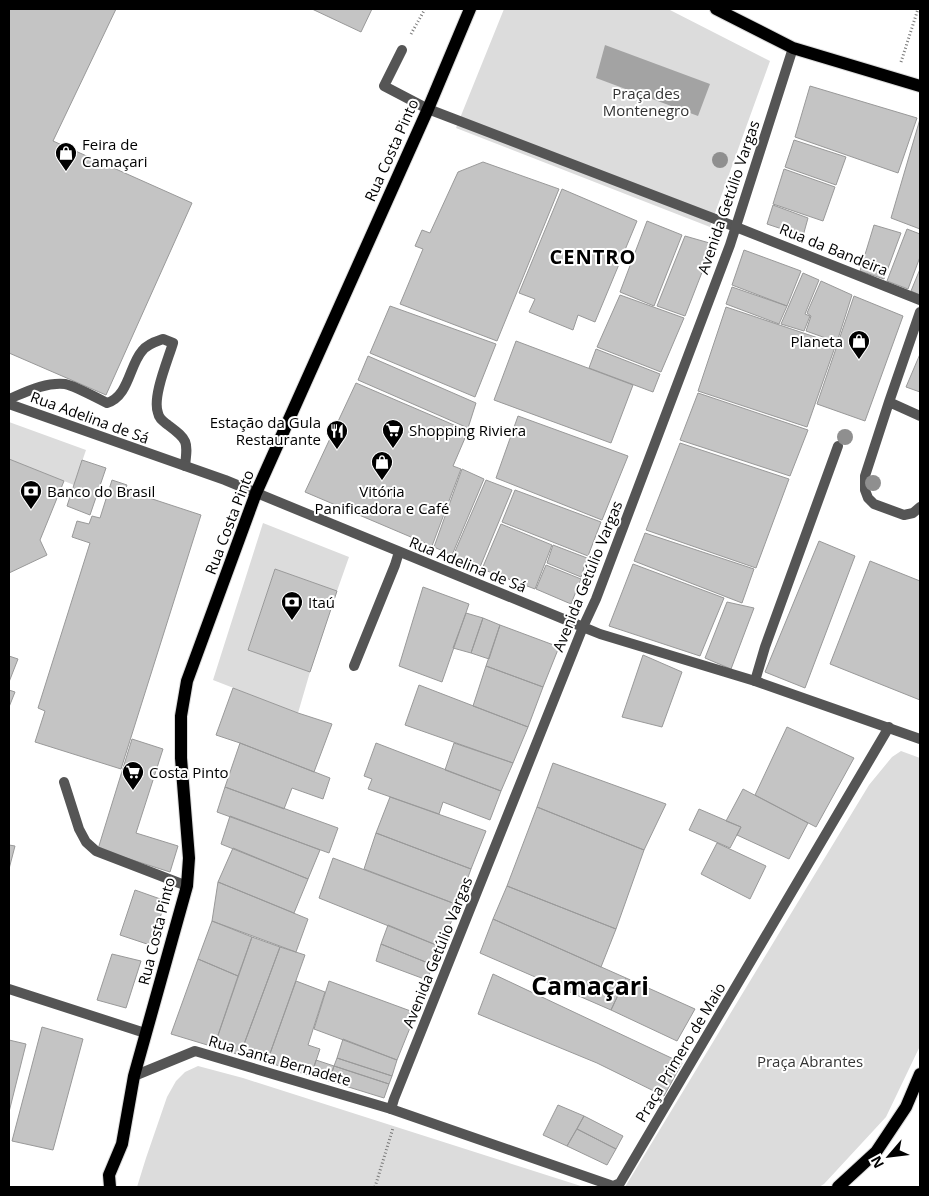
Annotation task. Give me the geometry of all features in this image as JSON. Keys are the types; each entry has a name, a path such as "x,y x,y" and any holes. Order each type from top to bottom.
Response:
{"main road":[{"name":"Rua Costa Pinto","path":"110,1181 122,1144 134,1076 187,886 189,858 181,758 181,716 187,681 256,493 428,108 470,9"},
{"path":"716,9 793,48 920,86"},
{"path":"838,1187 876,1152 906,1107 920,1074"}],"street":[{"name":"Avenida Getúlio Vargas","path":"395,1110 394,1099 432,1002 583,627 596,600 736,226 793,48"},
{"name":"Rua da Bandeira","path":"402,50 384,86 428,108 736,226 920,300"},
{"path":"920,312 865,476 865,490 868,498 874,504 904,514 913,513 920,507"},
{"path":"9,399 43,386 67,384 107,403 117,398 122,392 141,352 147,346 168,341 157,394 157,413 161,420 182,436 186,442 185,466"},
{"path":"889,402 920,416"},
{"name":"Rua Adelina de Sá","path":"9,404 256,493 600,634 754,681 920,739"},
{"path":"754,681 838,446"},
{"path":"354,666 399,552"},
{"name":"Praça Primero de Maio","path":"395,1110 613,1186 620,1183 888,728"},
{"path":"64,782 79,829 86,842 96,851 187,886"},
{"path":"9,989 146,1033"},
{"name":"Rua Santa Bernadete","path":"134,1076 195,1050 395,1110"},
{"path":"101,1187 110,1181"}],"path":[{"path":"402,50 425,9"},
{"path":"895,79 918,9"},
{"path":"374,1187 395,1110"}],"green space":[{"name":"Praça des Montenegro","path":"504,9 668,9 770,61 710,227 456,128"},
{"path":"9,422 86,450 74,485 9,459"},
{"path":"263,523 349,557 337,591 275,569 248,650 310,672 298,713 213,680"},
{"name":"Praça Abrantes","path":"901,751 920,758 920,1046 886,1117 824,1184 819,1187 625,1187 869,785 892,757"},
{"path":"198,1066 243,1078 584,1187 137,1187 167,1097 176,1081 185,1072"}],"shaded area":[{"path":"605,45 710,84 698,116 596,78"}],"building":[{"name":"Feira de Camaçari","path":"9,9 116,9 53,141 192,203 106,395 9,353"},
{"path":"312,9 372,9 361,32"},
{"path":"810,86 917,118 898,173 795,137"},
{"path":"920,119 920,229 891,218"},
{"path":"794,140 846,157 836,185 785,167"},
{"path":"483,162 559,189 497,341 400,304 423,249 415,246 422,230 430,233 458,172"},
{"path":"784,169 835,187 823,221 773,204"},
{"path":"562,189 637,221 595,322 578,315 573,330 529,312 535,299 519,293"},
{"path":"773,205 808,218 803,236 767,224"},
{"path":"647,221 682,235 654,306 620,292"},
{"path":"874,225 901,233 884,279 860,271"},
{"path":"907,229 920,234 920,257 908,289 887,281"},
{"path":"685,236 713,244 685,316 657,306"},
{"path":"744,250 801,271 787,306 732,285"},
{"path":"920,269 920,295 911,291"},
{"path":"803,273 819,280 805,314 810,316 804,331 781,324"},
{"path":"821,281 852,295 837,342 806,331 811,316 807,313"},
{"path":"732,287 787,306 779,324 726,304"},
{"path":"620,295 684,318 661,372 597,347"},
{"name":"Planeta","path":"854,296 903,316 865,421 817,404"},
{"path":"390,306 496,344 475,397 370,353"},
{"path":"726,307 836,344 807,427 698,391"},
{"path":"516,341 633,385 611,443 494,400"},
{"path":"596,349 660,374 653,392 589,368"},
{"path":"920,354 920,392 906,387"},
{"path":"368,356 476,403 468,428 358,380"},
{"name":"Shopping Riviera","path":"356,383 468,431 453,466 461,469 432,546 305,492"},
{"path":"698,393 808,430 790,476 680,440"},
{"path":"518,416 628,456 602,520 496,478"},
{"path":"680,443 789,479 756,568 646,530"},
{"name":"Banco do Brasil","path":"9,459 64,481 40,540 47,555 9,573"},
{"path":"82,460 106,468 90,515 67,506"},
{"path":"462,469 484,479 452,555 434,547"},
{"path":"112,480 127,485 125,490 201,515 121,769 35,742 45,711 38,708 90,543 72,537 77,521 89,524 92,516 100,518"},
{"path":"486,480 512,490 480,567 453,556"},
{"path":"515,490 601,522 588,556 502,522"},
{"path":"501,524 552,545 535,589 482,569"},
{"path":"645,533 754,569 742,603 634,561"},
{"path":"819,541 855,556 805,688 765,672"},
{"path":"553,545 587,558 581,577 547,563"},
{"path":"870,561 920,581 920,700 830,664"},
{"path":"633,564 724,598 700,656 609,626"},
{"path":"546,565 581,579 571,604 536,589"},
{"name":"Itaú","path":"275,569 337,591 310,672 248,650"},
{"path":"423,587 469,604 442,682 399,666"},
{"path":"727,602 754,608 731,669 705,658"},
{"path":"466,613 483,618 471,653 453,648"},
{"path":"483,618 500,625 489,659 471,653"},
{"path":"500,625 559,647 543,687 486,666"},
{"path":"643,655 682,672 662,727 622,717"},
{"path":"9,656 18,659 9,682"},
{"path":"486,666 543,687 528,727 473,706"},
{"path":"419,685 528,727 513,763 405,725"},
{"path":"233,688 332,724 314,772 216,735"},
{"path":"9,690 15,692 9,707"},
{"path":"787,727 854,758 816,827 755,795"},
{"name":"Costa Pinto","path":"132,739 163,749 136,833 178,846 170,872 98,849"},
{"path":"240,743 330,778 323,799 292,788 284,809 225,787"},
{"path":"376,743 501,791 490,820 443,802 439,814 368,789 372,779 364,776"},
{"path":"454,743 513,763 501,791 445,770"},
{"path":"553,763 666,804 644,850 537,807"},
{"path":"225,787 338,828 329,853 217,812"},
{"path":"743,789 808,823 789,859 737,835 741,827 726,821"},
{"path":"390,797 486,831 471,869 376,833"},
{"path":"537,807 644,850 616,929 507,886"},
{"path":"699,809 741,827 730,848 689,830"},
{"path":"230,816 320,850 308,879 221,844"},
{"path":"376,833 471,869 458,905 364,869"},
{"path":"717,843 766,866 750,899 701,874"},
{"path":"9,845 15,846 9,869"},
{"path":"233,848 308,879 294,913 218,882"},
{"path":"333,858 458,905 441,947 319,898"},
{"path":"218,882 308,919 296,952 212,921"},
{"path":"507,886 616,929 601,967 493,919"},
{"path":"135,890 166,901 150,945 120,935"},
{"path":"493,919 626,978 611,1010 480,953"},
{"path":"212,921 252,937 238,976 198,959"},
{"path":"388,925 441,947 433,965 381,944"},
{"path":"252,937 280,947 240,1055 214,1047"},
{"path":"381,944 433,965 427,980 376,961"},
{"path":"280,947 305,955 267,1062 240,1055"},
{"path":"112,954 141,961 126,1008 97,1000"},
{"path":"198,959 238,976 214,1047 171,1034"},
{"path":"493,974 682,1063 664,1096 597,1063 478,1014"},
{"path":"626,978 695,1009 677,1041 611,1010"},
{"path":"296,981 325,992 308,1045 320,1049 311,1076 267,1062"},
{"path":"329,981 416,1013 397,1060 314,1029"},
{"path":"42,1027 83,1039 53,1150 12,1141"},
{"path":"343,1039 397,1060 392,1076 337,1058"},
{"path":"9,1040 26,1044 9,1112"},
{"path":"337,1058 392,1076 389,1084 334,1066"},
{"path":"316,1060 334,1066 329,1081 311,1076"},
{"path":"334,1066 389,1084 384,1098 329,1081"},
{"path":"558,1105 584,1116 567,1146 543,1135"},
{"path":"584,1116 623,1136 616,1149 577,1129"},
{"path":"577,1129 616,1149 607,1165 567,1146"}],"place":[{"name":"Feira de Camaçari","path":"66,172"},
{"name":"Planeta","path":"859,360"},
{"name":"Shopping Riviera","path":"393,449"},
{"name":"Estação da Gula Restaurante","path":"337,450"},
{"name":"Vitória Panificadora e Café","path":"382,481"},
{"name":"Banco do Brasil","path":"31,510"},
{"name":"Itaú","path":"292,621"},
{"name":"Costa Pinto","path":"133,791"}],"district":[{"name":"CENTRO","path":"593,256"},
{"name":"Camaçari","path":"590,985"}]}
